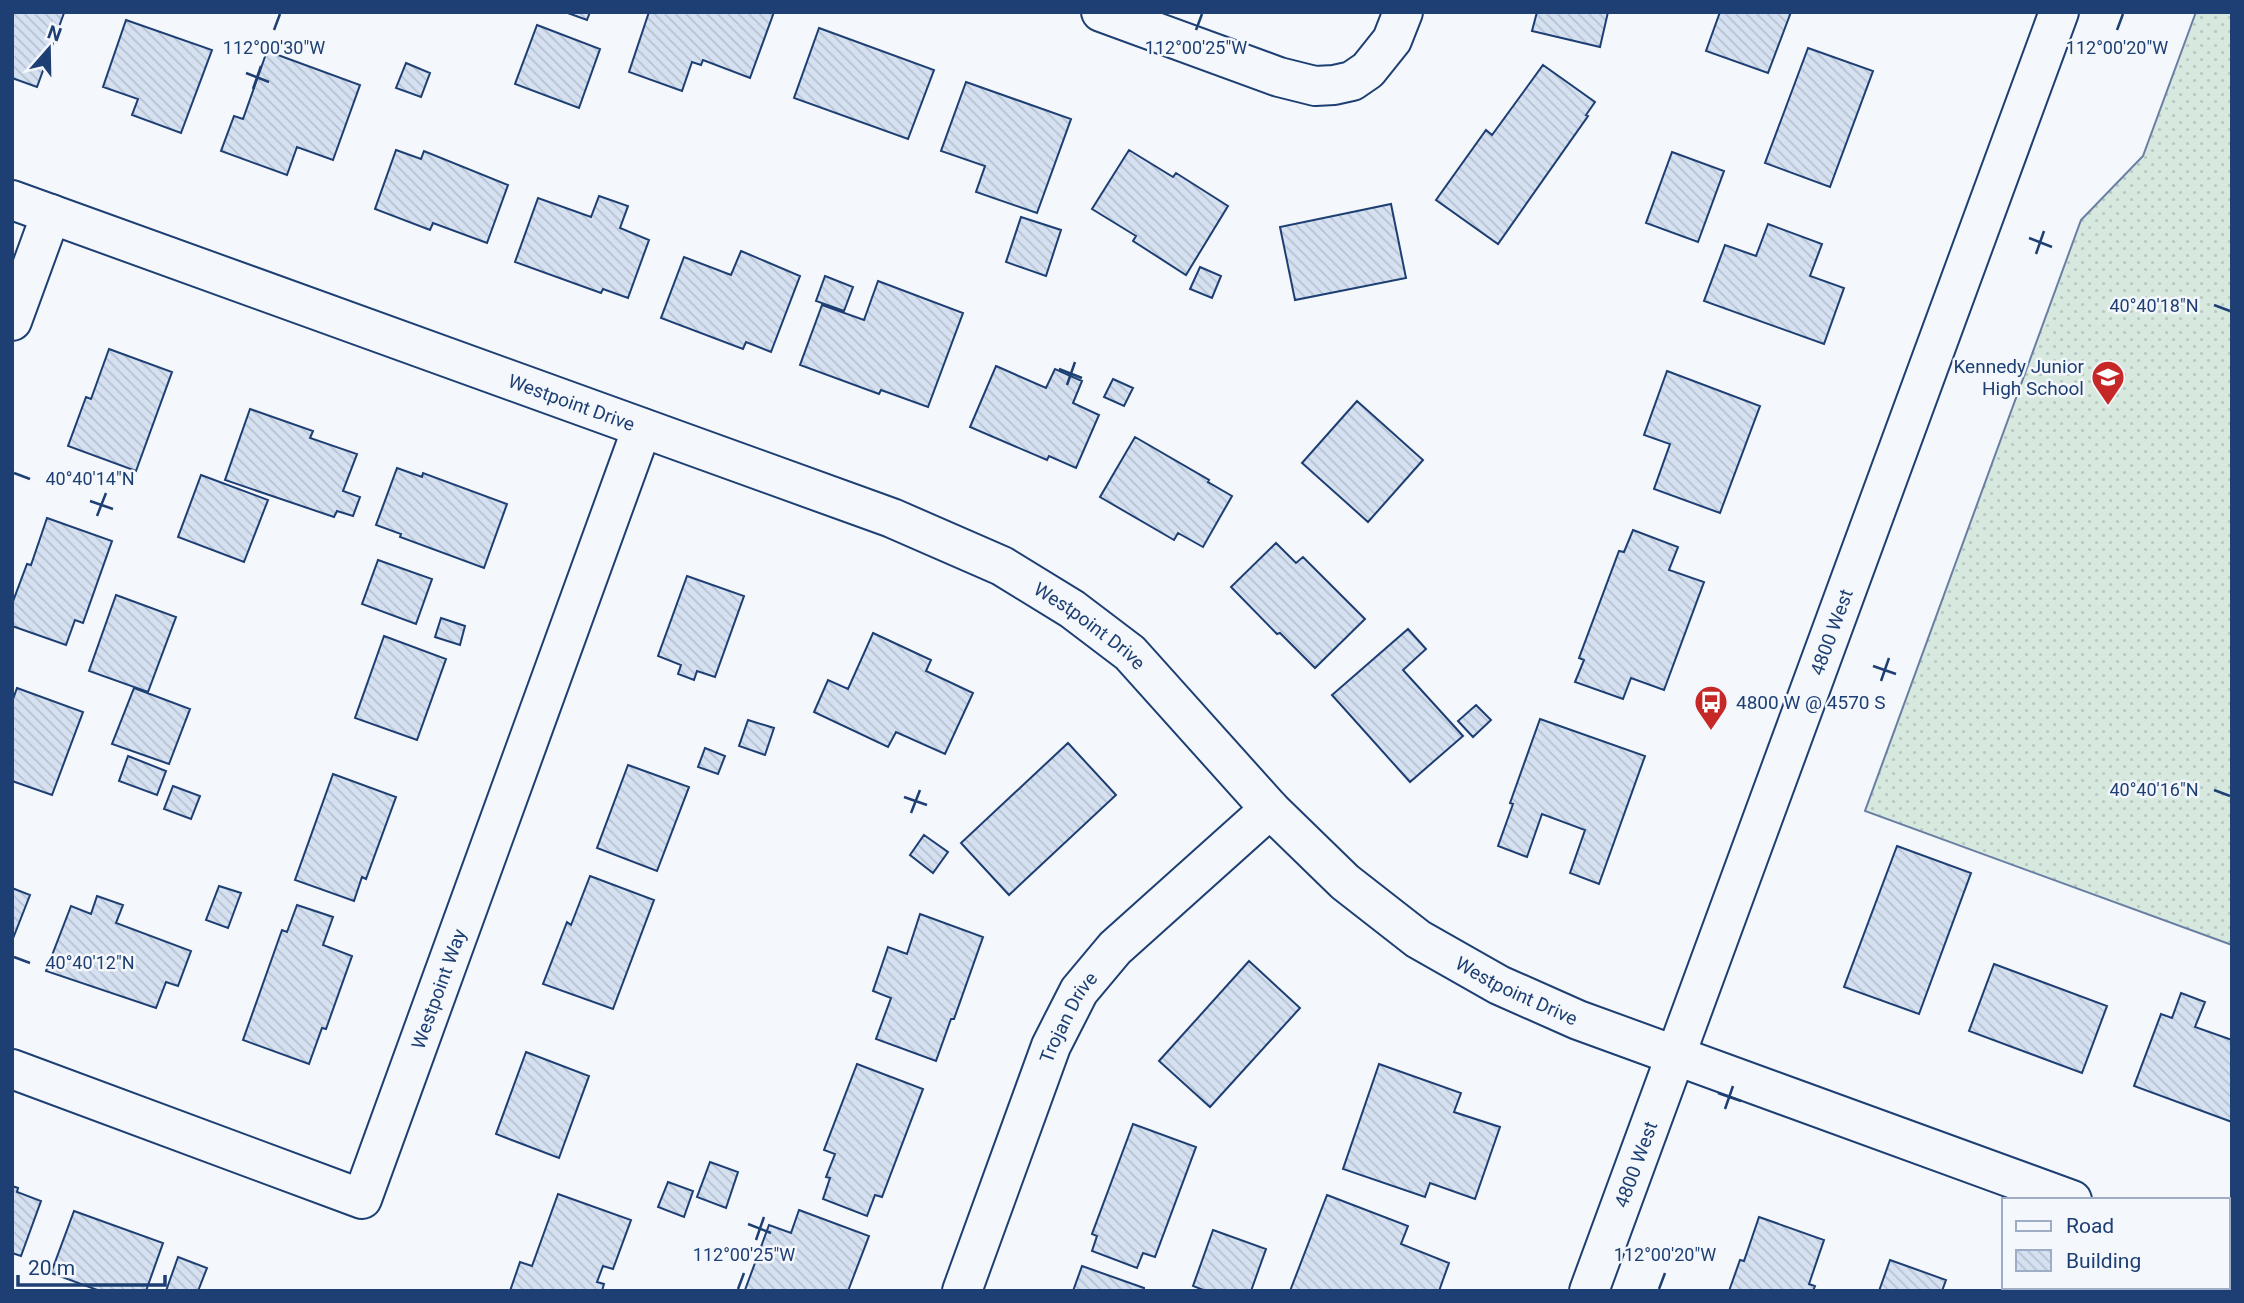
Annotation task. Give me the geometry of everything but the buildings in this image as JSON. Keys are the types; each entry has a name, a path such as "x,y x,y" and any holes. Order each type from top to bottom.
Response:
{"street":[{"path":"1101,12 1297,83 1315,86 1352,80 1368,70 1392,40 1403,12"},
{"name":"4800 West","path":"1589,1291 2059,12"},
{"name":"Westpoint Drive","path":"12,200 891,517 1002,566 1072,608 1129,653 1270,809 1345,882 1418,939 1499,985 1578,1020 2068,1198"},
{"path":"12,321 51,214"},
{"name":"Westpoint Way","path":"12,1069 362,1199 642,428"},
{"name":"Trojan Drive","path":"962,1291 1051,1046 1079,991 1115,947 1270,809"}],"shaded area":[{"name":"Kennedy Junior High School","path":"2196,12 2232,12 2232,945 1865,811 2081,220 2143,156"}],"place":[{"name":"Kennedy Junior High School","path":"2108,407"},
{"name":"4800 W @ 4570 S","path":"1711,732"}]}
